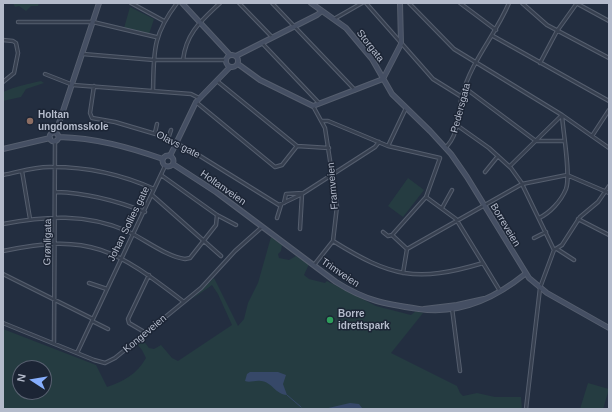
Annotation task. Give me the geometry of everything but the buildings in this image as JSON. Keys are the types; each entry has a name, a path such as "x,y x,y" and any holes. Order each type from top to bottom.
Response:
{"main road":[{"path":"56,132 94,22 99,3"},
{"path":"182,3 230,55 236,56 322,11"},
{"name":"Storgata","path":"311,3 346,28 376,66 392,94 406,108"},
{"path":"236,56 238,59 238,64 260,80 313,106 383,79 401,44 400,3"},
{"path":"230,55 226,60 230,67"},
{"path":"170,156 197,100 230,67 238,64"},
{"name":"Borreveien","path":"406,108 445,148 468,177 525,274 540,287 609,328"},
{"path":"56,132 59,137"},
{"path":"50,138 51,133 56,132"},
{"path":"3,149 50,138 55,141 59,137"},
{"path":"59,137 110,142 163,159"},
{"path":"163,159 166,156 170,156"},
{"path":"163,159 165,166 172,164 173,160 170,156"},
{"name":"Holtanveien","path":"172,164 216,192 263,227"},
{"name":"Trimveien","path":"263,227 346,288 367,299 391,306 420,309 452,308 484,299 500,291 525,274"}],"street":[{"path":"131,3 164,21"},
{"path":"153,91 156,37 164,21 177,3"},
{"path":"183,60 185,44 191,33 220,3"},
{"path":"239,3 272,37"},
{"path":"272,3 355,90"},
{"path":"334,19 362,3"},
{"path":"366,3 433,79 462,97"},
{"path":"409,3 454,49 562,115 609,148"},
{"path":"460,3 496,30"},
{"name":"Pedersgata","path":"445,148 452,140 458,126 462,97 475,62 493,36 508,3"},
{"path":"522,3 541,20 557,31 609,58"},
{"path":"540,63 557,31 576,3 609,20"},
{"path":"18,22 94,22 156,37"},
{"path":"493,36 609,101"},
{"path":"3,40 13,41 16,43 18,52 14,73 3,82"},
{"path":"262,43 319,103"},
{"path":"83,54 154,60 226,60"},
{"path":"45,74 73,85 191,94 274,166 280,167 297,146"},
{"path":"216,81 297,146 329,148"},
{"name":"Olavs gate","path":"94,86 90,113 92,118 115,122 155,133 192,151 271,202 282,204"},
{"path":"465,88 536,141 564,141"},
{"name":"Framveien","path":"313,106 314,112 322,121 329,148 334,174 337,206 332,241 314,265"},
{"path":"388,146 406,108"},
{"path":"592,136 609,110"},
{"path":"539,218 550,211 565,190 567,175 562,115"},
{"path":"510,166 562,115"},
{"path":"322,121 328,121 388,146 440,158 426,196 392,235"},
{"path":"155,133 157,124"},
{"path":"458,126 510,166 522,184 555,250 574,260"},
{"path":"168,139 172,130"},
{"name":"Grønligata","path":"54,343 56,243 55,141"},
{"path":"282,204 334,174 375,147 379,142"},
{"path":"485,172 498,156"},
{"name":"Johan Sollies gate","path":"78,353 107,289 145,212 165,166"},
{"path":"3,175 56,167 94,169 111,173 154,189"},
{"path":"22,171 30,219"},
{"path":"161,175 217,215 236,225"},
{"path":"407,249 522,184 567,175 607,192"},
{"path":"526,409 540,287 555,250 564,242 578,219 598,202 607,192 609,186"},
{"path":"442,208 452,190"},
{"path":"56,192 72,192 108,198 145,212"},
{"path":"277,218 286,194 302,193"},
{"path":"300,229 302,193"},
{"path":"152,195 221,256"},
{"path":"426,196 458,221 500,291"},
{"path":"3,224 30,219 56,217 81,218 101,222 134,235 185,259 190,258 204,242 216,225 217,215"},
{"path":"578,219 609,235"},
{"name":"Kongeveien","path":"3,323 99,362 108,362 201,288 234,251 263,227"},
{"path":"383,232 388,236 392,235 407,249"},
{"path":"534,238 546,232"},
{"path":"332,241 373,264 403,273 443,273 483,263"},
{"path":"3,251 56,243 97,248 122,258 149,275 184,302"},
{"path":"403,273 407,249"},
{"path":"3,274 108,329"},
{"path":"146,333 129,323 128,319 149,275"},
{"path":"89,283 107,289"},
{"path":"452,308 460,371"}],"green space":[{"path":"13,3 39,3 38,6 31,6 26,11 19,6 15,7"},
{"path":"130,7 154,19 149,34 124,28"},
{"path":"41,81 44,83 26,89 21,97 3,101 3,92"},
{"path":"408,178 424,190 403,217 388,206"},
{"path":"271,237 282,245 281,251 278,254 279,258 289,260 296,256 309,264 304,275 309,279 325,283 327,281 376,306 411,315 416,311 423,313 391,353 457,386 463,396 477,393 495,397 521,397 522,409 3,409 3,329 96,365 107,387 130,376 142,364 146,358 137,344 142,339 149,348 154,349 161,345 172,358 178,361 232,325 218,294 212,285 192,299 214,278 238,326 244,319 248,303 258,283"},
{"path":"588,383 609,389 603,409 580,409"}],"water":[{"path":"250,372 278,372 286,375 283,384 287,395 279,393 265,382 245,381 247,374"},
{"path":"350,403 359,404 362,408 324,409"}],"waterway":[{"path":"287,395 301,407"}],"place":[{"name":"Holtan ungdomsskole","path":"30,121"},
{"name":"Borre idrettspark","path":"330,320"}]}
